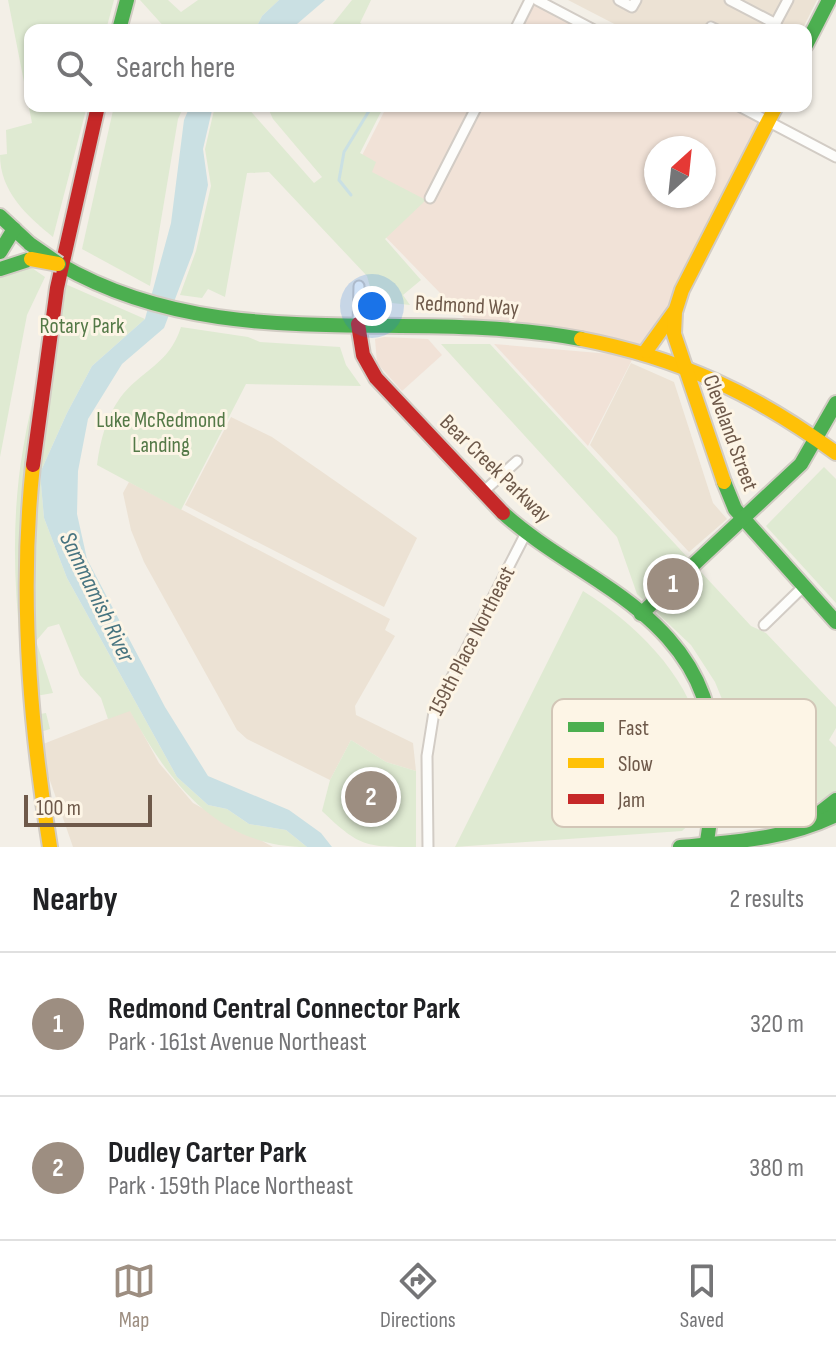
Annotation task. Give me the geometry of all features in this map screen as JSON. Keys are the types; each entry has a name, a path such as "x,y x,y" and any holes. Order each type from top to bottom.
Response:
{"main road":[{"path":"121,24 127,0"},
{"path":"812,33 829,0"},
{"path":"26,397 97,112"},
{"path":"646,351 675,312 685,283 773,112"},
{"name":"Redmond Way","path":"0,216 30,251 80,278 147,306 224,319 553,332 646,351 760,400 836,453"},
{"path":"0,252 14,229"},
{"path":"0,269 30,251"},
{"name":"Cleveland Street","path":"675,312 674,334 681,364 720,476 743,520 836,622"},
{"name":"Bear Creek Parkway","path":"358,324 365,365 483,492 526,533 610,588 687,658 705,687 705,699"},
{"path":"641,614 801,464 836,403"},
{"path":"20,750 50,847"},
{"path":"816,813 836,802"},
{"path":"816,824 836,815"},
{"path":"680,847 754,840 797,827"}],"street":[{"path":"518,24 530,0"},
{"path":"537,0 583,24"},
{"path":"619,0 632,7 636,0"},
{"path":"730,0 769,24"},
{"path":"776,24 788,0"},
{"path":"430,198 474,112"},
{"path":"751,112 836,157"},
{"path":"358,324 359,286"},
{"path":"483,492 517,461"},
{"name":"159th Place Northeast","path":"428,847 427,756 434,712 526,533"},
{"path":"764,625 803,587"}],"shaded area":[{"path":"530,0 581,24 518,24"},
{"path":"568,0 817,0 805,24 614,24"},
{"path":"384,112 751,112 768,121 646,351 473,327 343,193"},
{"path":"375,339 428,339 442,355 402,391 377,363"},
{"path":"494,344 634,356 588,446"},
{"path":"631,363 674,382 713,503 727,519 689,552 590,445"},
{"path":"231,417 272,437 417,538 384,607 185,505"},
{"path":"129,482 390,619 385,630 395,636 355,706 356,715 413,743 416,771 386,762 351,740 330,780 247,739 237,730 144,562 131,530 123,493"},
{"path":"130,710 159,763 193,803 273,847 73,847 38,746"}],"green space":[{"path":"8,0 114,0 108,24 24,24 24,82"},
{"path":"140,0 168,0 181,12 198,0 279,0 258,24 162,24"},
{"path":"352,0 371,0 362,24 333,24"},
{"path":"30,112 85,112 53,237 16,201 1,168 0,155 7,154 6,130 32,123"},
{"path":"113,112 181,112 150,286 82,249"},
{"path":"214,112 251,112 314,183 322,177 270,112 381,112 360,153 376,162 372,172 426,200 385,239 421,280 403,295 410,305 374,301 367,276 269,172 247,173 225,297 208,289 202,298 180,295 196,251 211,186 205,149"},
{"path":"32,268 45,277 27,315 0,457 0,277 9,270"},
{"name":"Rotary Park","path":"63,283 145,319 92,366 40,473 44,518 67,578 177,777 208,805 227,809 249,824 286,830 307,847 275,844 247,836 222,823 200,806 162,763 130,711 108,719 101,698 80,675 59,624 48,627 36,641 53,693 36,696 40,714 46,713 50,729 34,734 16,592 18,484 36,387"},
{"name":"Luke McRedmond Landing","path":"181,327 248,337 260,342 340,347 346,365 361,386 246,384 181,510 97,465 104,430 115,405 128,388 162,359"},
{"path":"441,344 490,344 751,626 766,633 836,707 836,728 829,740 836,747 836,791 816,803 816,699 722,699 715,682 691,645 637,594 617,537"},
{"path":"824,467 836,479 836,603 766,526"},
{"path":"583,591 639,634 670,670 687,699 552,699 552,827 686,827 682,831 455,847"},
{"path":"351,740 386,762 416,771 416,847 364,842 346,832 322,811 330,780"}],"water":[{"path":"279,0 325,0 297,24 258,24"},
{"name":"Sammamish River","path":"187,112 212,112 203,149 208,185 193,252 164,328 122,364 88,419 78,471 77,514 87,559 165,707 208,776 289,810 321,833 332,847 307,847 286,830 249,824 227,809 208,805 177,777 67,578 44,518 40,473 67,413 92,366 145,319 171,223"}],"waterway":[{"path":"351,195 339,180 344,152 368,112"}],"traffic: fast":[{"path":"121,24 127,0"},
{"path":"812,33 829,0"},
{"path":"0,216 30,244"},
{"path":"0,252 14,229"},
{"path":"30,244 59,264"},
{"path":"0,269 31,259"},
{"path":"59,264 121,293 185,311 249,321 514,330 581,339"},
{"path":"641,614 801,464 836,403"},
{"path":"724,482 735,509 836,622"},
{"path":"503,513 539,542 640,611 668,638 689,666 704,699"},
{"path":"816,816 836,800"},
{"path":"816,824 836,815"},
{"path":"706,847 709,827"},
{"path":"680,847 740,841 805,827"}],"traffic: slow":[{"path":"724,482 674,334 675,312 682,290 773,112"},
{"path":"31,259 58,264"},
{"path":"646,351 674,312"},
{"path":"581,339 651,357 715,381 776,413 836,453"},
{"path":"33,465 27,561 28,657 50,847"}],"traffic: jam":[{"path":"33,465 57,288 97,112"},
{"path":"358,324 363,355 376,378 503,513"}],"place":[{"name":"Redmond Central Connector Park","path":"673,584"},
{"name":"Dudley Carter Park","path":"371,797"}]}
